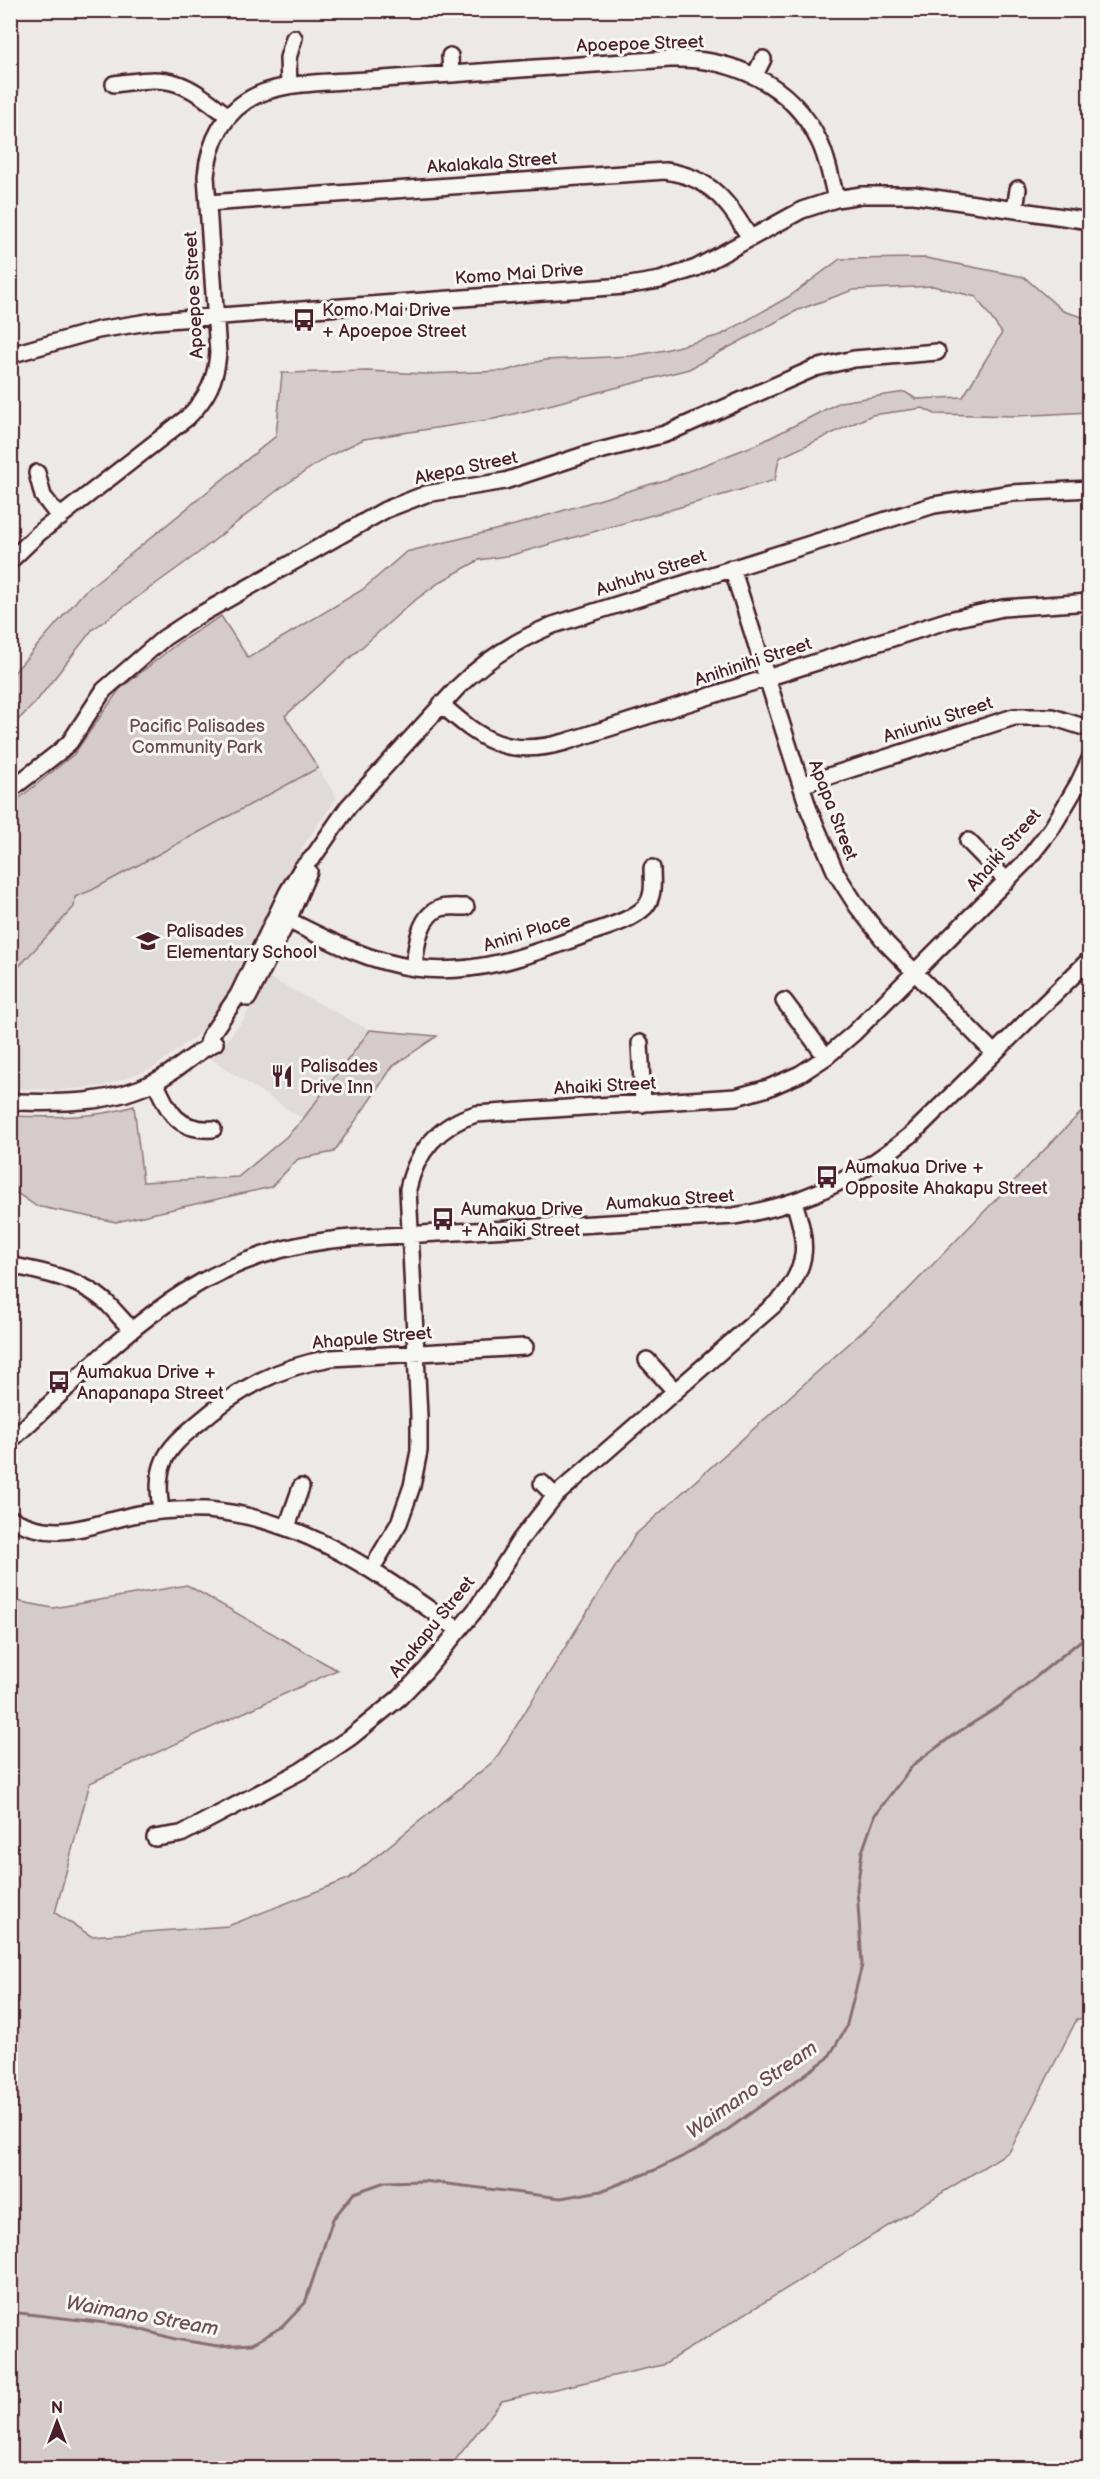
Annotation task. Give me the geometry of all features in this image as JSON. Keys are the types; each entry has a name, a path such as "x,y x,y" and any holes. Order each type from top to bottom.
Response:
{"street":[{"path":"289,86 288,58 294,39"},
{"path":"450,56 451,74"},
{"name":"Apoepoe Street","path":"10,561 39,533 188,417 207,396 218,363 207,160 214,140 228,116 257,95 289,86 451,74 689,58 718,62 755,75 782,94 811,128 824,154 836,199"},
{"path":"755,75 764,59"},
{"path":"114,84 158,80 180,83 199,93 228,116"},
{"name":"Akalakala Street","path":"208,203 665,171 686,175 713,189 731,208 750,238"},
{"path":"1015,210 1018,189"},
{"name":"Komo Mai Drive","path":"10,355 55,340 106,328 154,321 624,286 660,280 696,268 802,210 836,199 862,195 900,194 1089,221"},
{"name":"Akepa Street","path":"10,790 70,742 104,690 164,638 385,510 426,494 505,482 584,455 665,434 815,368 854,359 937,352"},
{"path":"37,473 43,496 60,518"},
{"name":"Auhuhu Street","path":"10,1102 89,1102 127,1093 155,1082 176,1070 207,1047 210,1036 221,1024 282,917 302,868 314,856 348,807 441,704 473,673 492,657 536,632 911,511 959,500 1012,493 1089,489"},
{"name":"Apapa Street","path":"732,568 823,847 848,892 878,934 994,1053"},
{"name":"Anihinihi Street","path":"441,704 469,729 483,737 510,747 537,749 950,620 984,611 1026,605 1089,602"},
{"name":"Aniuniu Street","path":"801,785 1014,717 1052,717 1089,729"},
{"name":"Ahaiki Street","path":"371,1570 399,1522 416,1468 420,1435 408,1189 416,1162 436,1136 462,1118 493,1112 714,1100 745,1095 801,1074 826,1057 854,1033 1006,881 1052,828 1078,784 1089,759"},
{"path":"968,841 1006,881"},
{"name":"Anini Place","path":"282,917 362,955 414,968 453,971 496,965 523,958 621,922 644,908 652,893 652,868"},
{"path":"414,968 420,932 431,915 440,908 466,906"},
{"name":"Aumakua Street","path":"10,1441 132,1330 183,1291 226,1268 249,1259 316,1242 714,1218 762,1211 794,1202 844,1181 912,1134 1089,959"},
{"path":"784,1000 826,1057"},
{"path":"640,1043 644,1104"},
{"path":"155,1082 168,1108 183,1124 191,1128 213,1130"},
{"name":"Ahakapu Street","path":"155,1838 181,1834 301,1771 327,1755 399,1698 426,1670 477,1608 538,1515 555,1496 782,1298 793,1285 800,1271 805,1244 794,1202"},
{"path":"10,1265 63,1277 84,1286 106,1303 132,1330"},
{"name":"Ahapule Street","path":"161,1511 159,1479 161,1468 169,1451 220,1404 271,1375 316,1361 525,1347"},
{"path":"647,1360 675,1392"},
{"path":"542,1483 555,1496"},
{"path":"288,1527 301,1487"},
{"path":"10,1518 38,1529 63,1532 79,1531 118,1519 161,1511 206,1510 236,1514 288,1527 331,1545 459,1630"}],"shaded area":[{"name":"Palisades Elementary School","path":"318,768 337,798 307,840 221,1005 197,1035 153,1068 103,1086 60,1090 11,1088 10,975 74,907 75,897 93,890"},
{"path":"267,977 370,1030 303,1119 211,1059 244,1019"}],"green space":[{"name":"Pacific Palisades Community Park","path":"926,258 1024,277 1063,311 1089,319 1089,412 1016,416 935,414 923,408 872,415 779,458 775,480 512,555 479,560 440,582 410,604 285,716 318,768 75,897 74,907 11,975 11,805 74,754 119,690 179,642 221,616 248,658 362,590 406,552 515,525 668,479 760,443 840,402 905,392 916,399 963,397 1002,333 976,297 933,286 853,290 798,310 689,369 494,419 364,439 327,457 279,489 197,554 92,630 35,703 11,727 11,676 84,592 276,436 282,373 368,371 424,374 505,371 544,360 632,356 721,335 790,296 840,259"},
{"path":"370,1030 437,1036 393,1066 334,1152 298,1159 271,1187 116,1222 36,1206 11,1189 11,1116 88,1115 134,1106 143,1182 238,1177 286,1137 303,1119"},
{"path":"1089,1104 1089,2018 1077,2019 1010,2151 662,2365 502,2401 449,2468 11,2468 11,1600 53,1608 187,1585 337,1670 90,1783 55,1913 91,1936 228,1926 348,1879 495,1760 635,1535 901,1297"}],"waterway":[{"name":"Waimano Stream","path":"10,2312 124,2325 175,2339 218,2346 252,2344 282,2327 305,2303 333,2219 354,2193 385,2182 423,2181 561,2198 601,2191 655,2170 706,2145 828,2058 846,2028 862,1965 857,1889 862,1852 875,1815 913,1765 952,1736 1000,1706 1090,1633"}],"place":[{"name":"Komo Mai Drive + Apoepoe Street","path":"304,320"},
{"name":"Palisades Elementary School","path":"148,941"},
{"name":"Palisades Drive Inn","path":"282,1076"},
{"name":"Aumakua Drive + Opposite Ahakapu Street","path":"827,1177"},
{"name":"Aumakua Drive + Ahaiki Street","path":"443,1219"},
{"name":"Aumakua Drive + Anapanapa Street","path":"59,1382"}]}
